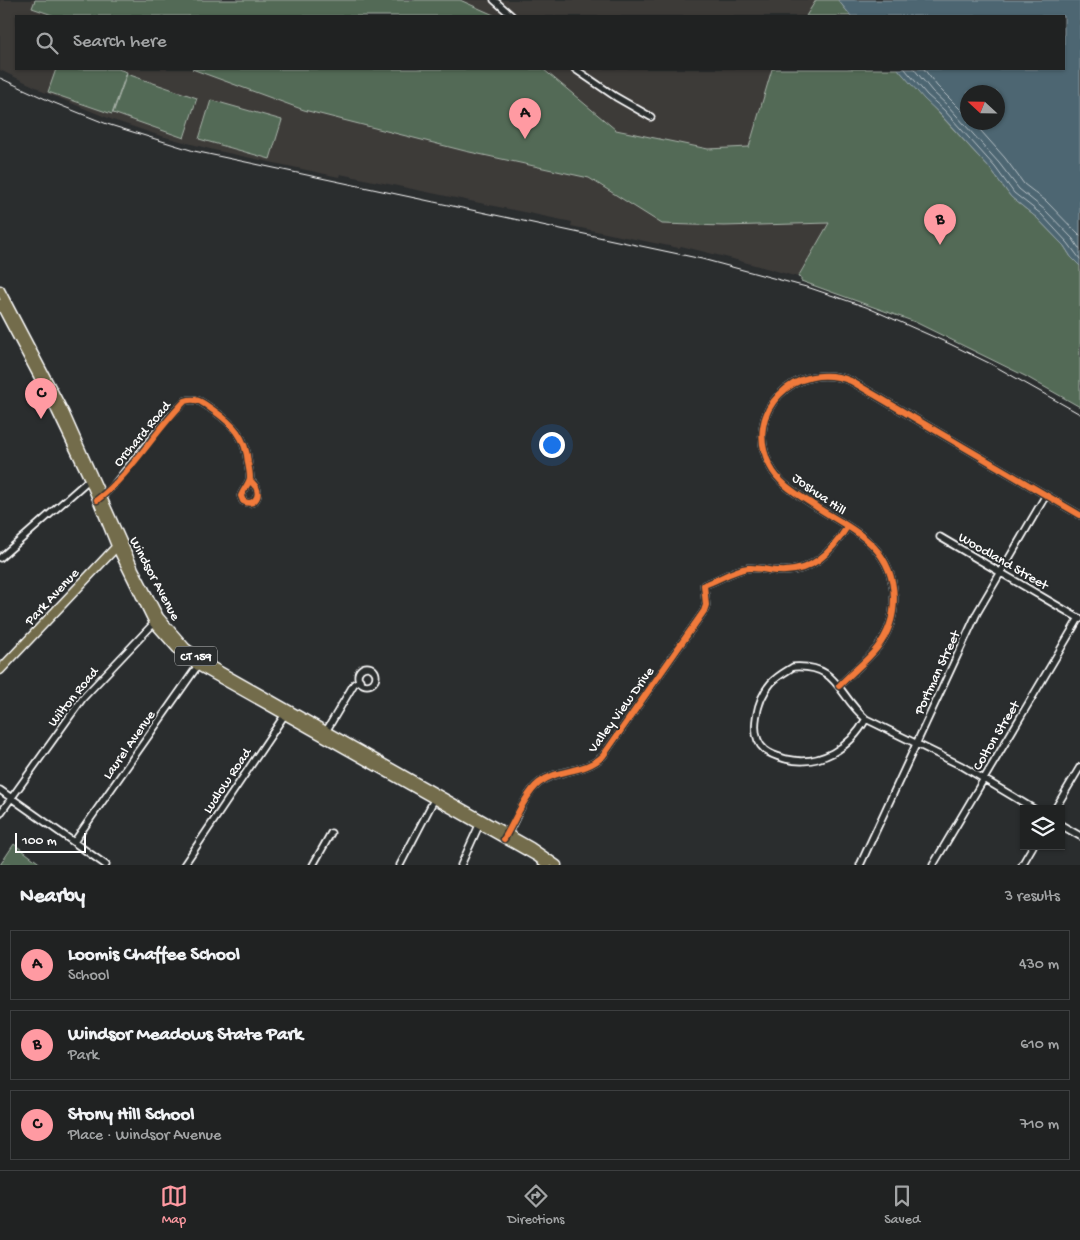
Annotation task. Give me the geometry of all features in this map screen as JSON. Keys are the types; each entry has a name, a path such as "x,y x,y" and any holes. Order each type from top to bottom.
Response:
{"main road":[{"name":"Windsor Avenue","path":"0,290 64,412 119,544 157,620 200,663 481,822 547,865"},
{"name":"Windsor Avenue","path":"0,304 91,477"},
{"name":"Park Avenue","path":"0,670 119,544"},
{"name":"Windsor Avenue","path":"506,837 531,847 557,865"}],"street":[{"path":"494,0 511,15"},
{"path":"576,70 616,97 651,117"},
{"name":"Joshua Hill","path":"839,686 876,650 888,630 894,610 893,588 884,560 867,541 785,485 774,474 766,458 762,435 767,414 778,395 796,382 813,376 827,375 842,377 851,381 1080,515"},
{"name":"Orchard Road","path":"99,498 113,486 185,400 199,400 230,421 239,434 247,452 250,480"},
{"path":"0,558 91,477"},
{"name":"Portman Street","path":"860,865 977,613 1046,495"},
{"name":"Valley View Drive","path":"506,837 529,795 540,783 554,776 588,767 596,763 603,756 704,610 706,605 704,585 742,569 751,568 781,572 799,570 825,556 847,528"},
{"name":"Woodland Street","path":"940,537 1079,619"},
{"name":"Colton Street","path":"933,865 1079,619"},
{"name":"Wilton Road","path":"0,814 83,698 157,620"},
{"name":"Laurel Avenue","path":"74,842 200,663"},
{"path":"866,719 853,738 844,747 831,755 805,760 792,760 773,755 764,750 755,729 756,715 761,699 770,683 781,674 793,668 806,667 828,674 857,712 866,719 962,766 1027,805"},
{"path":"324,734 354,684 360,680"},
{"name":"Ludlow Road","path":"184,865 287,712"},
{"path":"1057,805 1080,767"},
{"path":"0,790 106,865"},
{"path":"400,865 436,797"},
{"path":"461,865 481,822"},
{"path":"1065,827 1080,836"},
{"path":"313,865 331,833"},
{"path":"1022,865 1031,850"}],"shaded area":[{"path":"0,0 838,0 850,15 15,15 15,70 899,70 911,82 798,277 681,246 679,248 571,226 572,222 340,174 339,177 214,150 158,135 113,120 39,90 0,70"}],"green space":[{"path":"35,0 460,0 494,15 52,15 32,8"},
{"path":"816,0 838,0 850,15 807,15"},
{"path":"56,70 121,70 127,72 112,114 48,92"},
{"path":"195,70 544,70 616,130 708,149 749,147 772,70 899,70 991,170 1011,197 1037,218 1080,266 1080,407 1025,376 915,322 801,281 801,278 798,277 829,223 724,226 662,224 589,178 465,151 304,110"},
{"path":"127,74 197,98 184,138 113,113"},
{"path":"211,100 282,120 270,159 199,139"},
{"path":"14,844 42,865 0,865"}],"water":[{"path":"838,0 1080,0 1080,266 1037,218 1011,197 991,170 899,70 1065,70 1065,15 850,15"}],"railway":[{"path":"0,78 52,102 107,124 194,151 702,259 810,288 866,307 950,344 991,364 1080,414"}],"cycle path":[{"path":"839,686 873,653 885,636 890,624 894,597 889,571 883,558 874,547 855,531 791,490 779,479 770,466 763,446 763,426 769,409 779,395 794,384 811,377 831,376 851,381 1080,515"},
{"path":"97,500 121,478 174,413 185,401 189,400 200,401 220,415 241,438 245,446 250,474 250,478 241,496 243,501 247,503 253,502 257,497 256,487 250,480"},
{"path":"504,839 525,801 539,783 554,775 588,766 603,756 704,611 706,605 704,585 748,568 775,571 801,569 819,560 827,553 847,527"}],"place":[{"name":"Loomis Chaffee School","path":"525,139"},
{"name":"Windsor Meadows State Park","path":"940,245"},
{"name":"Stony Hill School","path":"41,419"}]}
